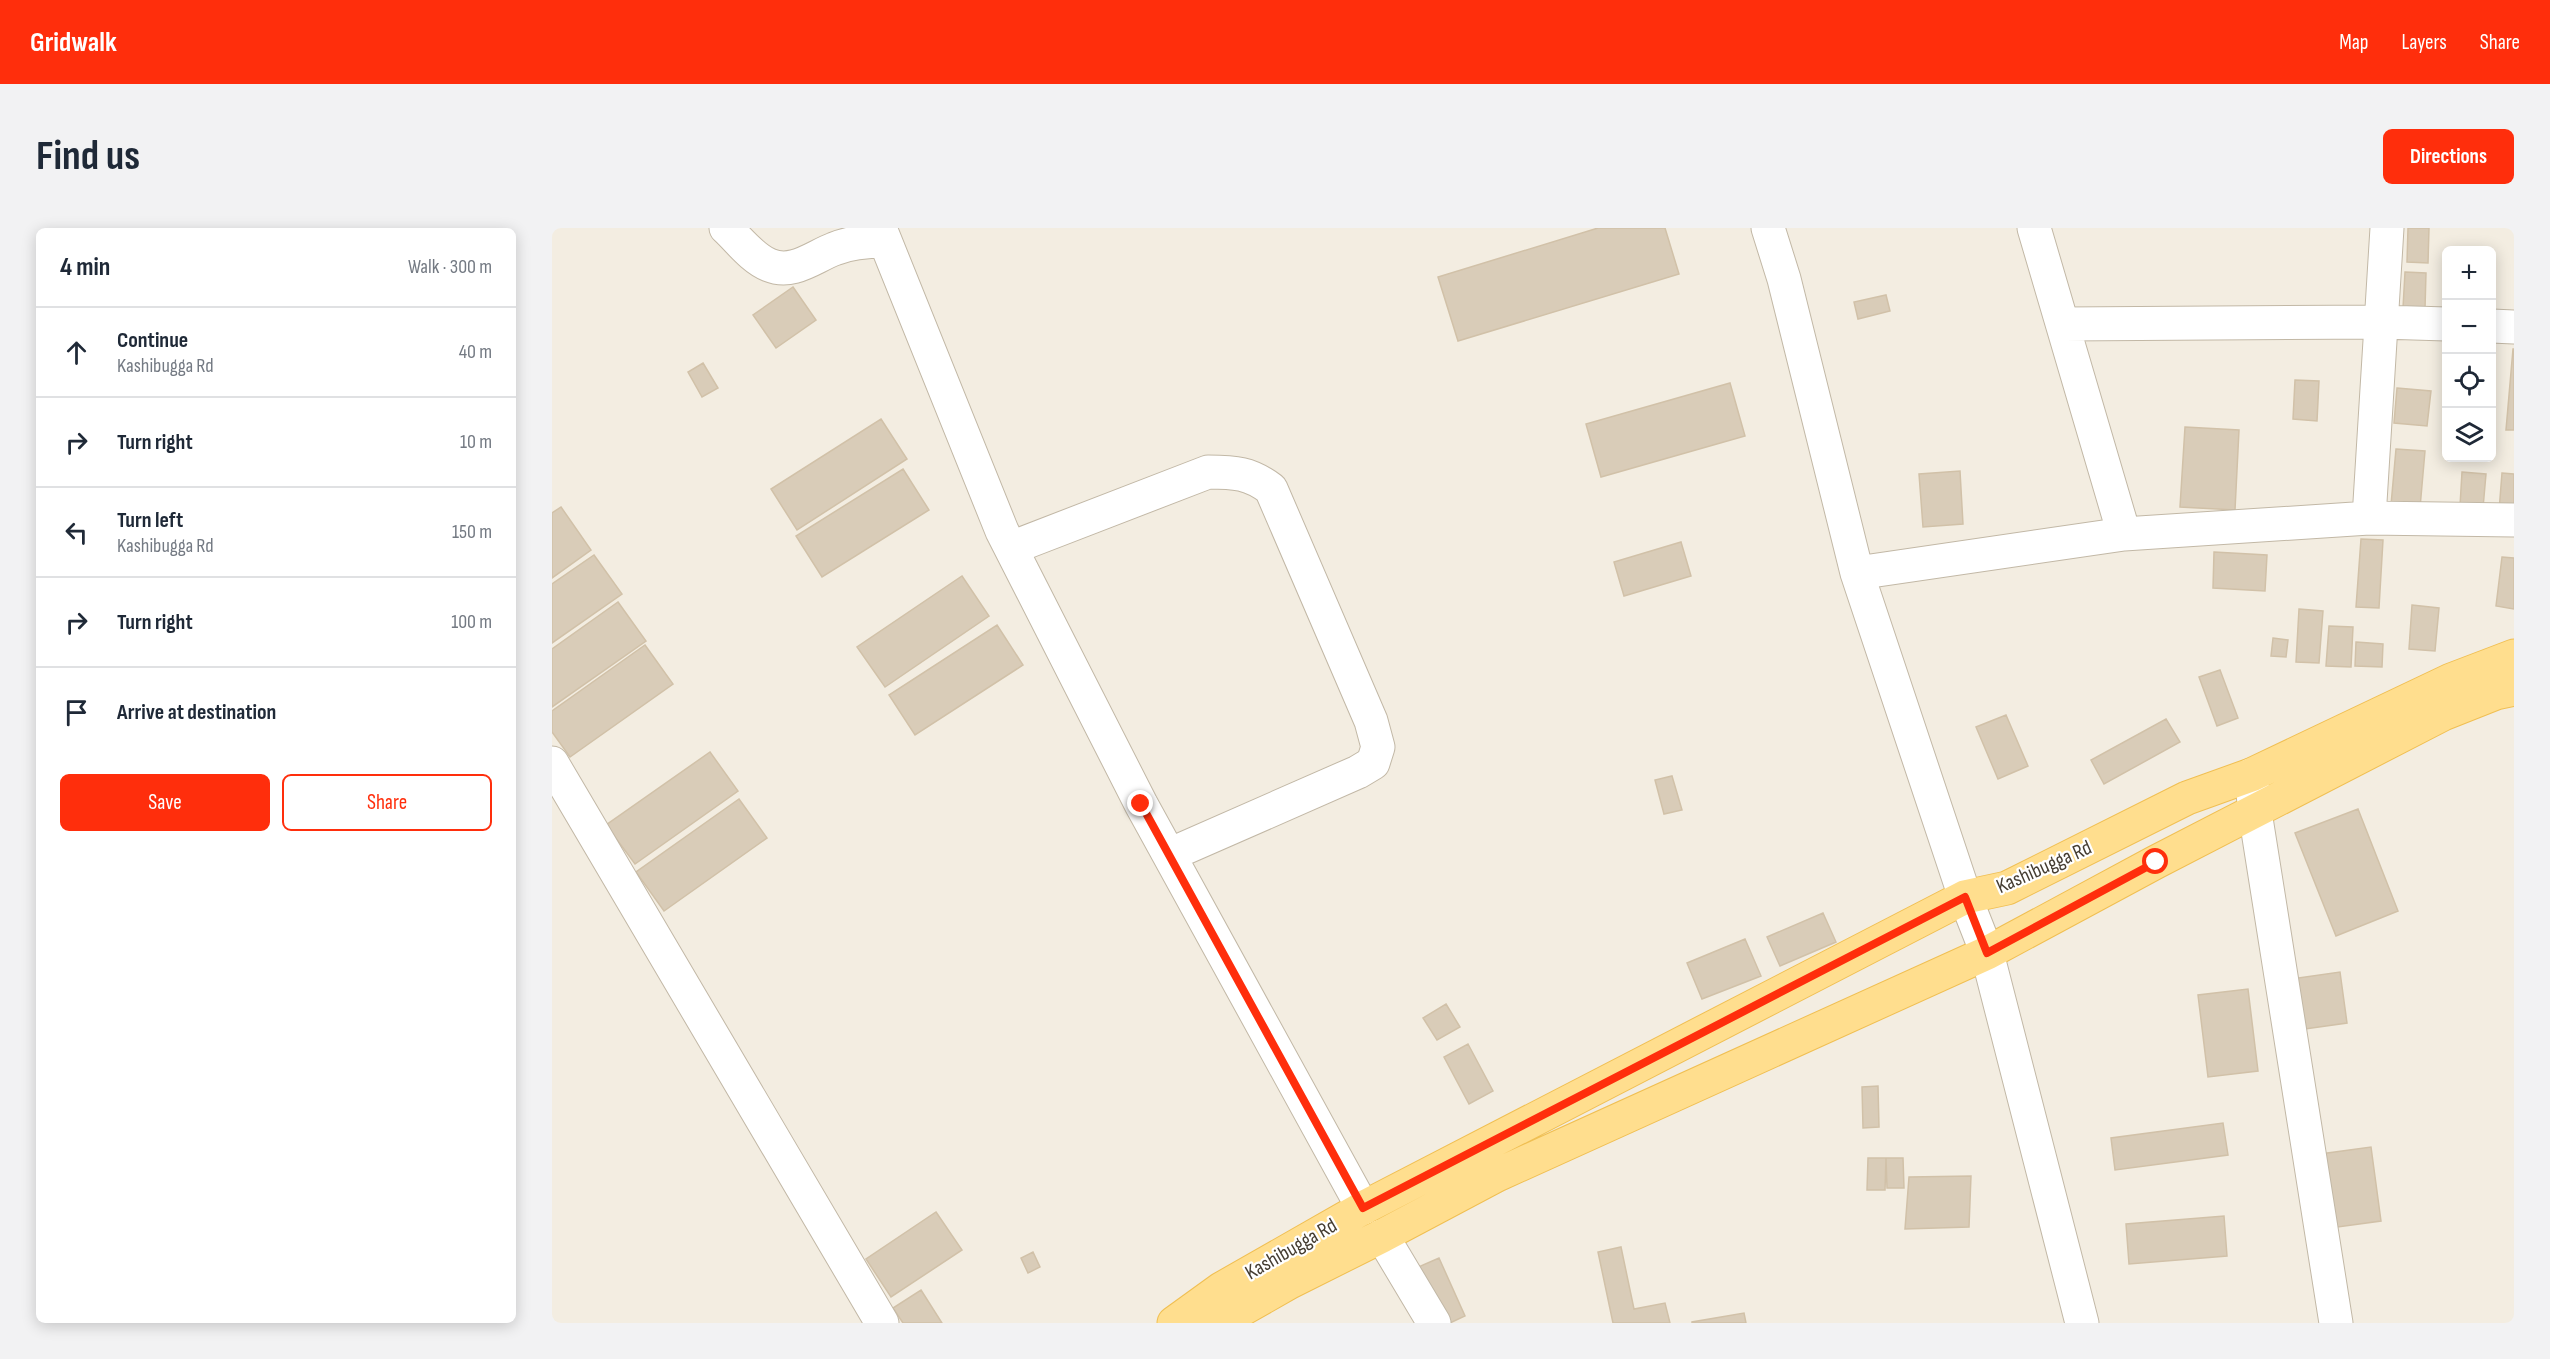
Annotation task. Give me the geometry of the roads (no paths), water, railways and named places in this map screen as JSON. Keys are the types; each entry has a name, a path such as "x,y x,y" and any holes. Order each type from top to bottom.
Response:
{"main road":[{"name":"Kashibugga Rd","path":"1174,1323 1221,1289 1363,1208 1965,897 2007,888 2187,798 2251,775 2451,680 2514,656"},
{"name":"Kashibugga Rd","path":"1218,1323 1290,1282 1497,1175 1987,953 2156,862 2443,714 2514,688"}],"street":[{"path":"726,228 757,258 768,265 782,269 795,267 834,249 882,235 1011,548 1168,855 1363,1208"},
{"path":"1768,228 1784,279 1857,573 1965,897 1987,953 2082,1323"},
{"path":"2034,228 2124,534"},
{"path":"2369,518 2387,228"},
{"path":"2064,324 2382,322 2442,324"},
{"path":"2496,326 2514,327"},
{"path":"1011,548 1208,472 1232,472 1256,478 1271,489 1371,721 1378,747 1373,763 1358,772 1168,855"},
{"path":"1857,573 2124,534 2369,518 2514,520"},
{"path":"552,763 882,1323"},
{"path":"2251,775 2336,1323"},
{"path":"1382,1236 1434,1323"}]}
